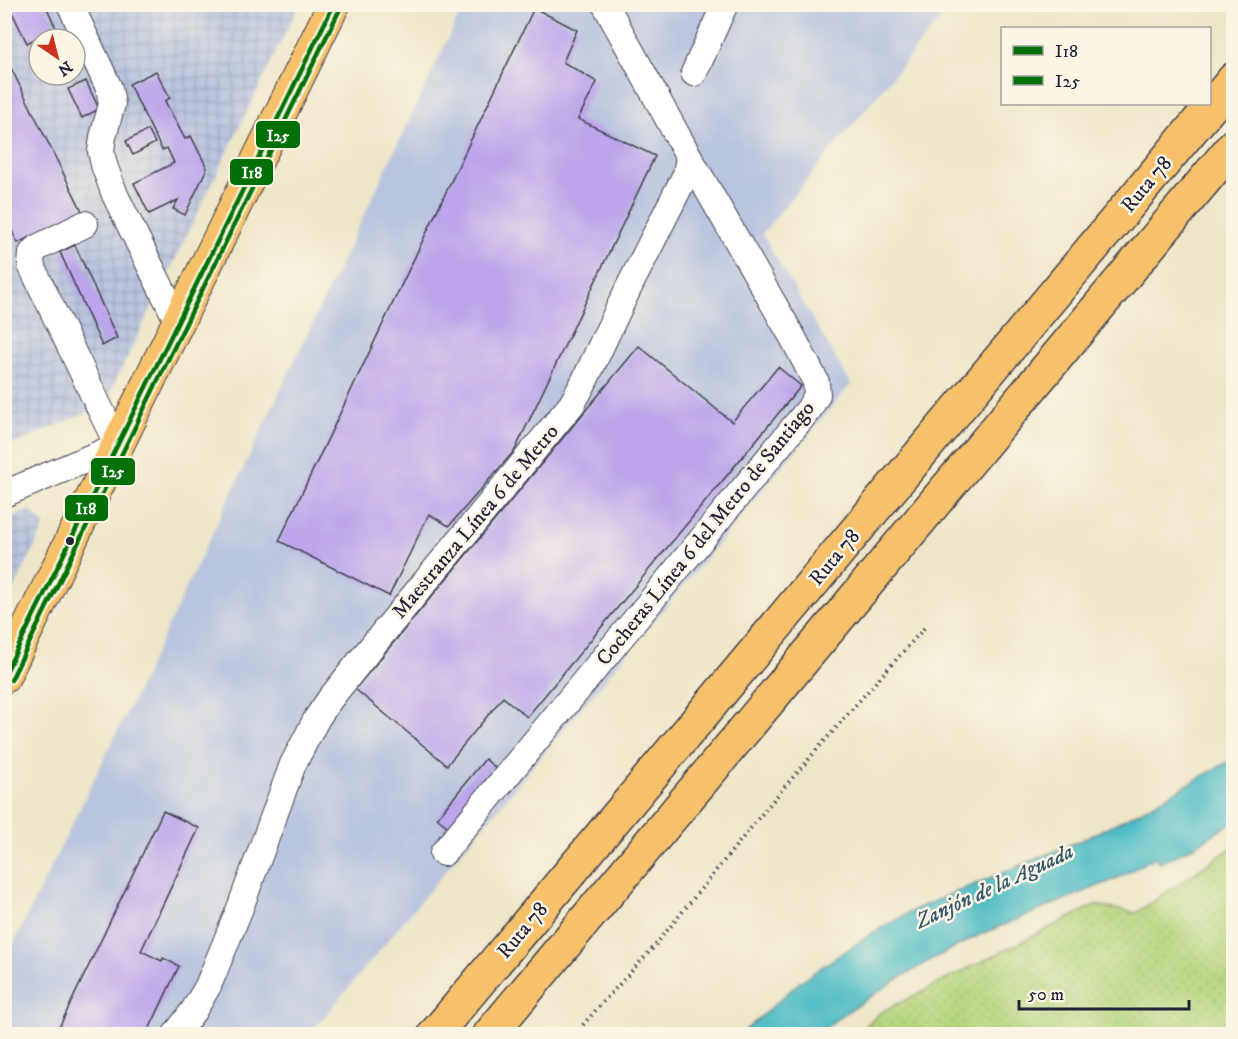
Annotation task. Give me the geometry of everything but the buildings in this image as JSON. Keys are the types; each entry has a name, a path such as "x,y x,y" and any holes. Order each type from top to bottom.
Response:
{"highway":[{"name":"Ruta 78","path":"435,1035 1233,79"},
{"name":"Ruta 78","path":"490,1035 1233,145"}],"main road":[{"path":"4,677 334,4"}],"street":[{"path":"70,4 109,88 112,104 101,151 104,165 115,195 178,322"},
{"path":"605,4 689,157"},
{"path":"694,73 725,4"},
{"name":"Cocheras Línea 6 del Metro de Santiago","path":"442,852 809,408 817,395 816,382 792,336 689,157"},
{"name":"Maestranza Línea 6 de Metro","path":"176,1035 208,986 304,740 330,699 369,650 572,404 686,174 689,157"},
{"path":"4,494 118,446 31,265 33,253 39,247 85,224"}],"path":[{"path":"574,1035 653,948 776,798 926,626"}],"shaded area":[{"path":"5,5 299,5 104,405 5,448"},
{"path":"464,5 952,5 762,234 851,384 310,1034 5,1034 4,963 131,704"},
{"path":"30,510 45,525 5,608 5,520"}],"green space":[{"path":"1233,847 1233,1034 857,1034 881,1012 1095,905 1136,913"}],"water":[{"name":"Zanjón de la Aguada","path":"1233,759 1233,822 1198,844 1160,863 1155,857 1118,878 979,935 896,980 842,1015 818,1034 741,1034 801,981 874,932 918,908 1077,842 1137,813"}],"transit line":[{"name":"I18","path":"4,676 334,4"},
{"name":"I25","path":"11,680 341,7"}]}
